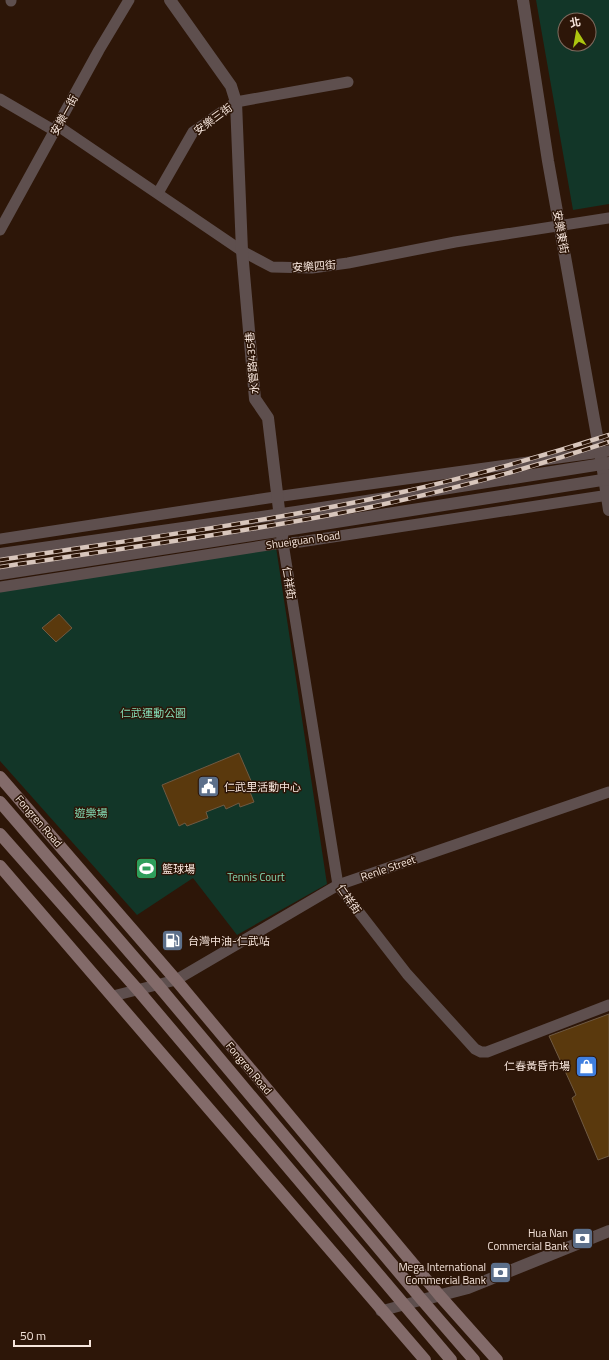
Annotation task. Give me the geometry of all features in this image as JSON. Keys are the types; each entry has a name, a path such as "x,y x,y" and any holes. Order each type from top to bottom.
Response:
{"main road":[{"name":"Fongren Road","path":"0,777 176,980 440,1296 497,1360"},
{"name":"Fongren Road","path":"0,802 157,984 474,1360"},
{"path":"0,834 137,989 451,1360"},
{"path":"2,871 113,996 381,1311 425,1360"}],"street":[{"name":"安樂一街","path":"0,230 57,129 99,50 129,0"},
{"name":"水管路435巷","path":"170,0 231,86 236,102 242,251 255,399 268,418 278,514 283,543"},
{"name":"安樂東街","path":"522,0 548,161 605,458 609,510"},
{"name":"安樂三街","path":"158,193 193,132 236,102 348,82"},
{"name":"安樂四街","path":"0,99 57,129 158,193 242,251 272,267 312,268 348,263 455,242 609,218"},
{"path":"0,539 276,497 605,458"},
{"path":"0,554 278,514 605,458"},
{"name":"Shueiguan Road","path":"0,574 607,479"},
{"name":"Shueiguan Road","path":"0,587 608,495"},
{"name":"仁祥街","path":"283,543 338,886 407,974 475,1049 480,1052 487,1052 609,1005"},
{"name":"Renle Street","path":"113,996 176,980 338,886 609,792"},
{"path":"381,1311 468,1288 609,1231"}],"green space":[{"path":"536,0 609,0 609,204 573,210"},
{"name":"仁武運動公園","path":"276,547 327,884 237,935 193,878 137,915 0,761 0,587"}],"building":[{"path":"59,614 72,628 56,642 42,628"},
{"name":"仁武里活動中心","path":"239,753 255,790 250,792 254,802 240,807 239,803 226,809 224,805 206,812 208,818 187,826 185,823 179,826 162,785"},
{"name":"仁春黃昏市場","path":"609,1014 609,1156 598,1160 572,1098 576,1095 549,1036"}],"railway":[{"path":"0,560 232,525 371,499 491,470 609,435"},
{"path":"0,567 232,532 371,507 491,478 609,442"}],"place":[{"name":"仁武里活動中心","path":"208,787"},
{"name":"籃球場","path":"147,869"},
{"name":"台灣中油-仁武站","path":"172,941"},
{"name":"仁春黃昏市場","path":"586,1066"},
{"name":"Hua Nan Commercial Bank","path":"583,1239"},
{"name":"Mega International Commercial Bank","path":"501,1273"}],"park label":[{"name":"遊樂場","path":"91,813"},
{"name":"Tennis Court","path":"256,877"}]}
